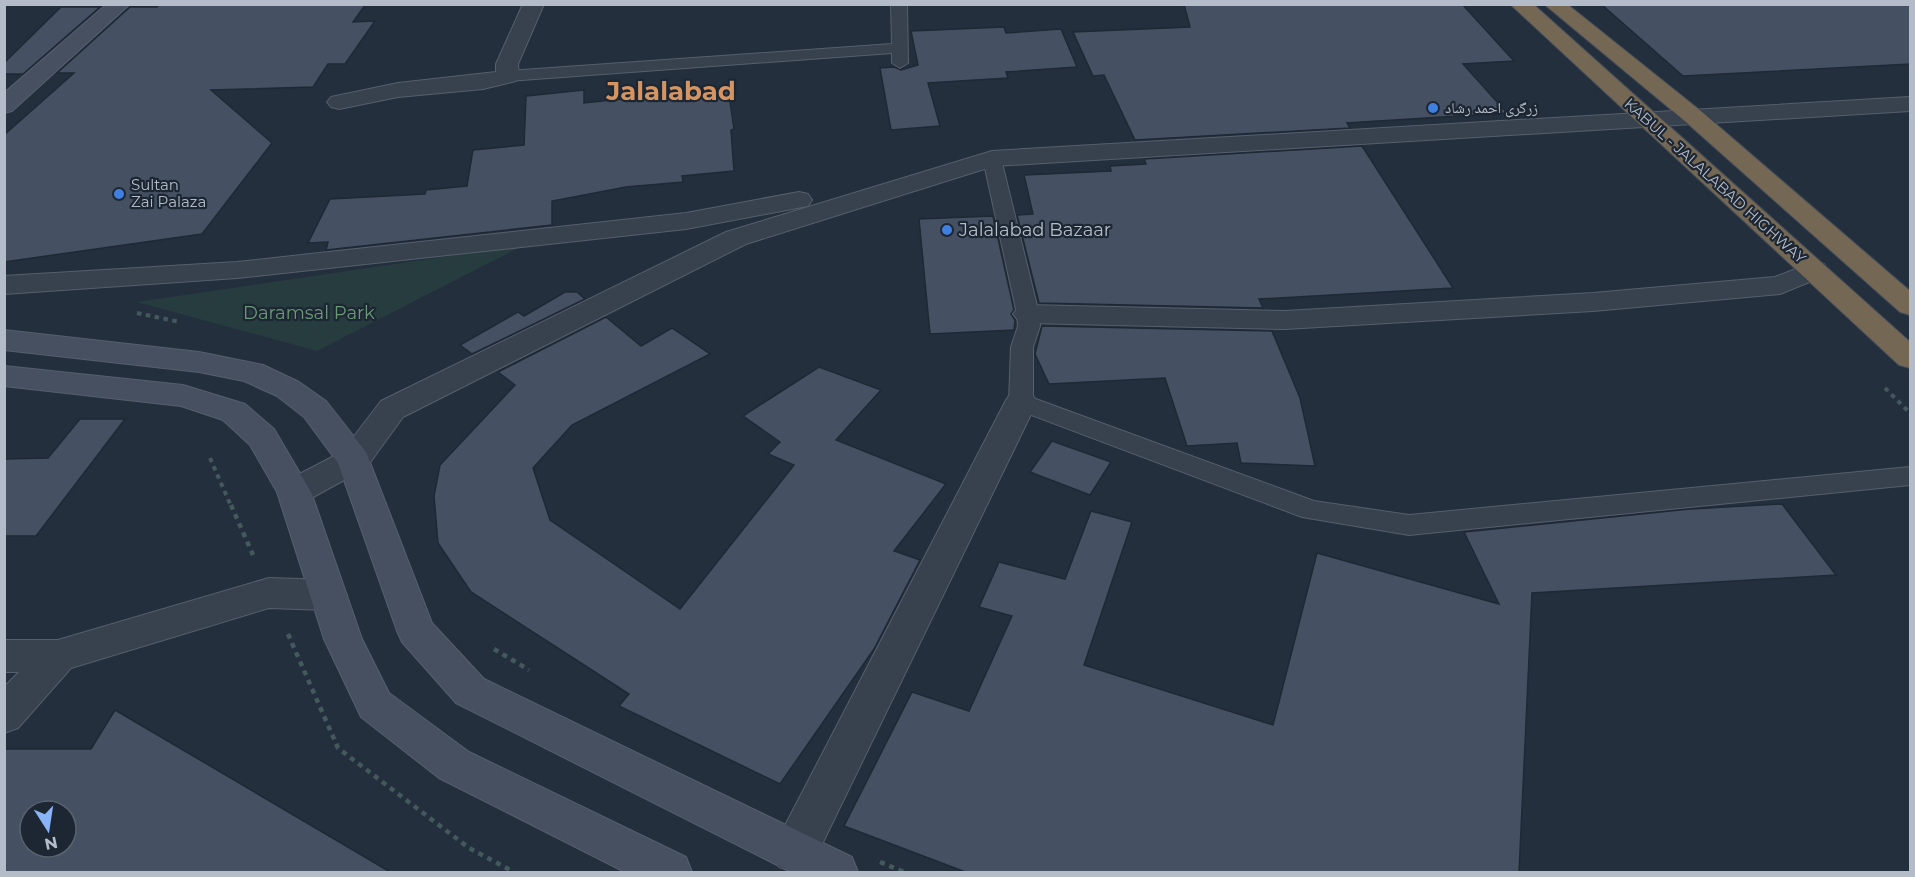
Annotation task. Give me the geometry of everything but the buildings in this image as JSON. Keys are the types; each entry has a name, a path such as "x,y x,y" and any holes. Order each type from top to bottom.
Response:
{"highway":[{"name":"KABUL - JALALABAD HIGHWAY","path":"1520,4 1911,357"},
{"name":"KABUL - JALALABAD HIGHWAY","path":"1554,4 1694,117 1911,306"}],"main road":[{"path":"4,106 120,4"},
{"path":"4,340 200,362 252,372 288,388 315,409 354,460 416,631 470,691 836,873"},
{"path":"4,376 183,396 234,412 262,437 294,492 342,639 375,705 454,765 670,873"}],"street":[{"path":"339,102 398,90 483,82 508,76 507,64 534,4"},
{"path":"4,285 237,270 686,221 789,202 992,159 1911,104"},
{"path":"294,492 354,460 392,409 736,238 992,159"},
{"path":"1028,314 1285,320 1593,302 1780,285 1814,270"},
{"path":"795,852 1021,402"},
{"path":"4,656 58,656 269,592 328,595"},
{"path":"4,716 58,656"}],"lane":[{"path":"508,76 900,55 899,4"},
{"path":"992,159 1028,314 1029,326 1022,347 1021,402 1311,510 1409,525 1911,476"}],"path":[{"path":"127,311 182,323"},
{"path":"491,647 531,671"},
{"path":"871,859 904,873"}],"green space":[{"name":"Daramsal Park","path":"524,245 317,351 137,302"}],"place":[{"name":"زرگری احمد رشاد","path":"1433,108"},
{"name":"Sultan Zai Palaza","path":"119,194"},
{"name":"Jalalabad Bazaar","path":"947,230"}],"district":[{"name":"Jalalabad","path":"671,91"}]}
